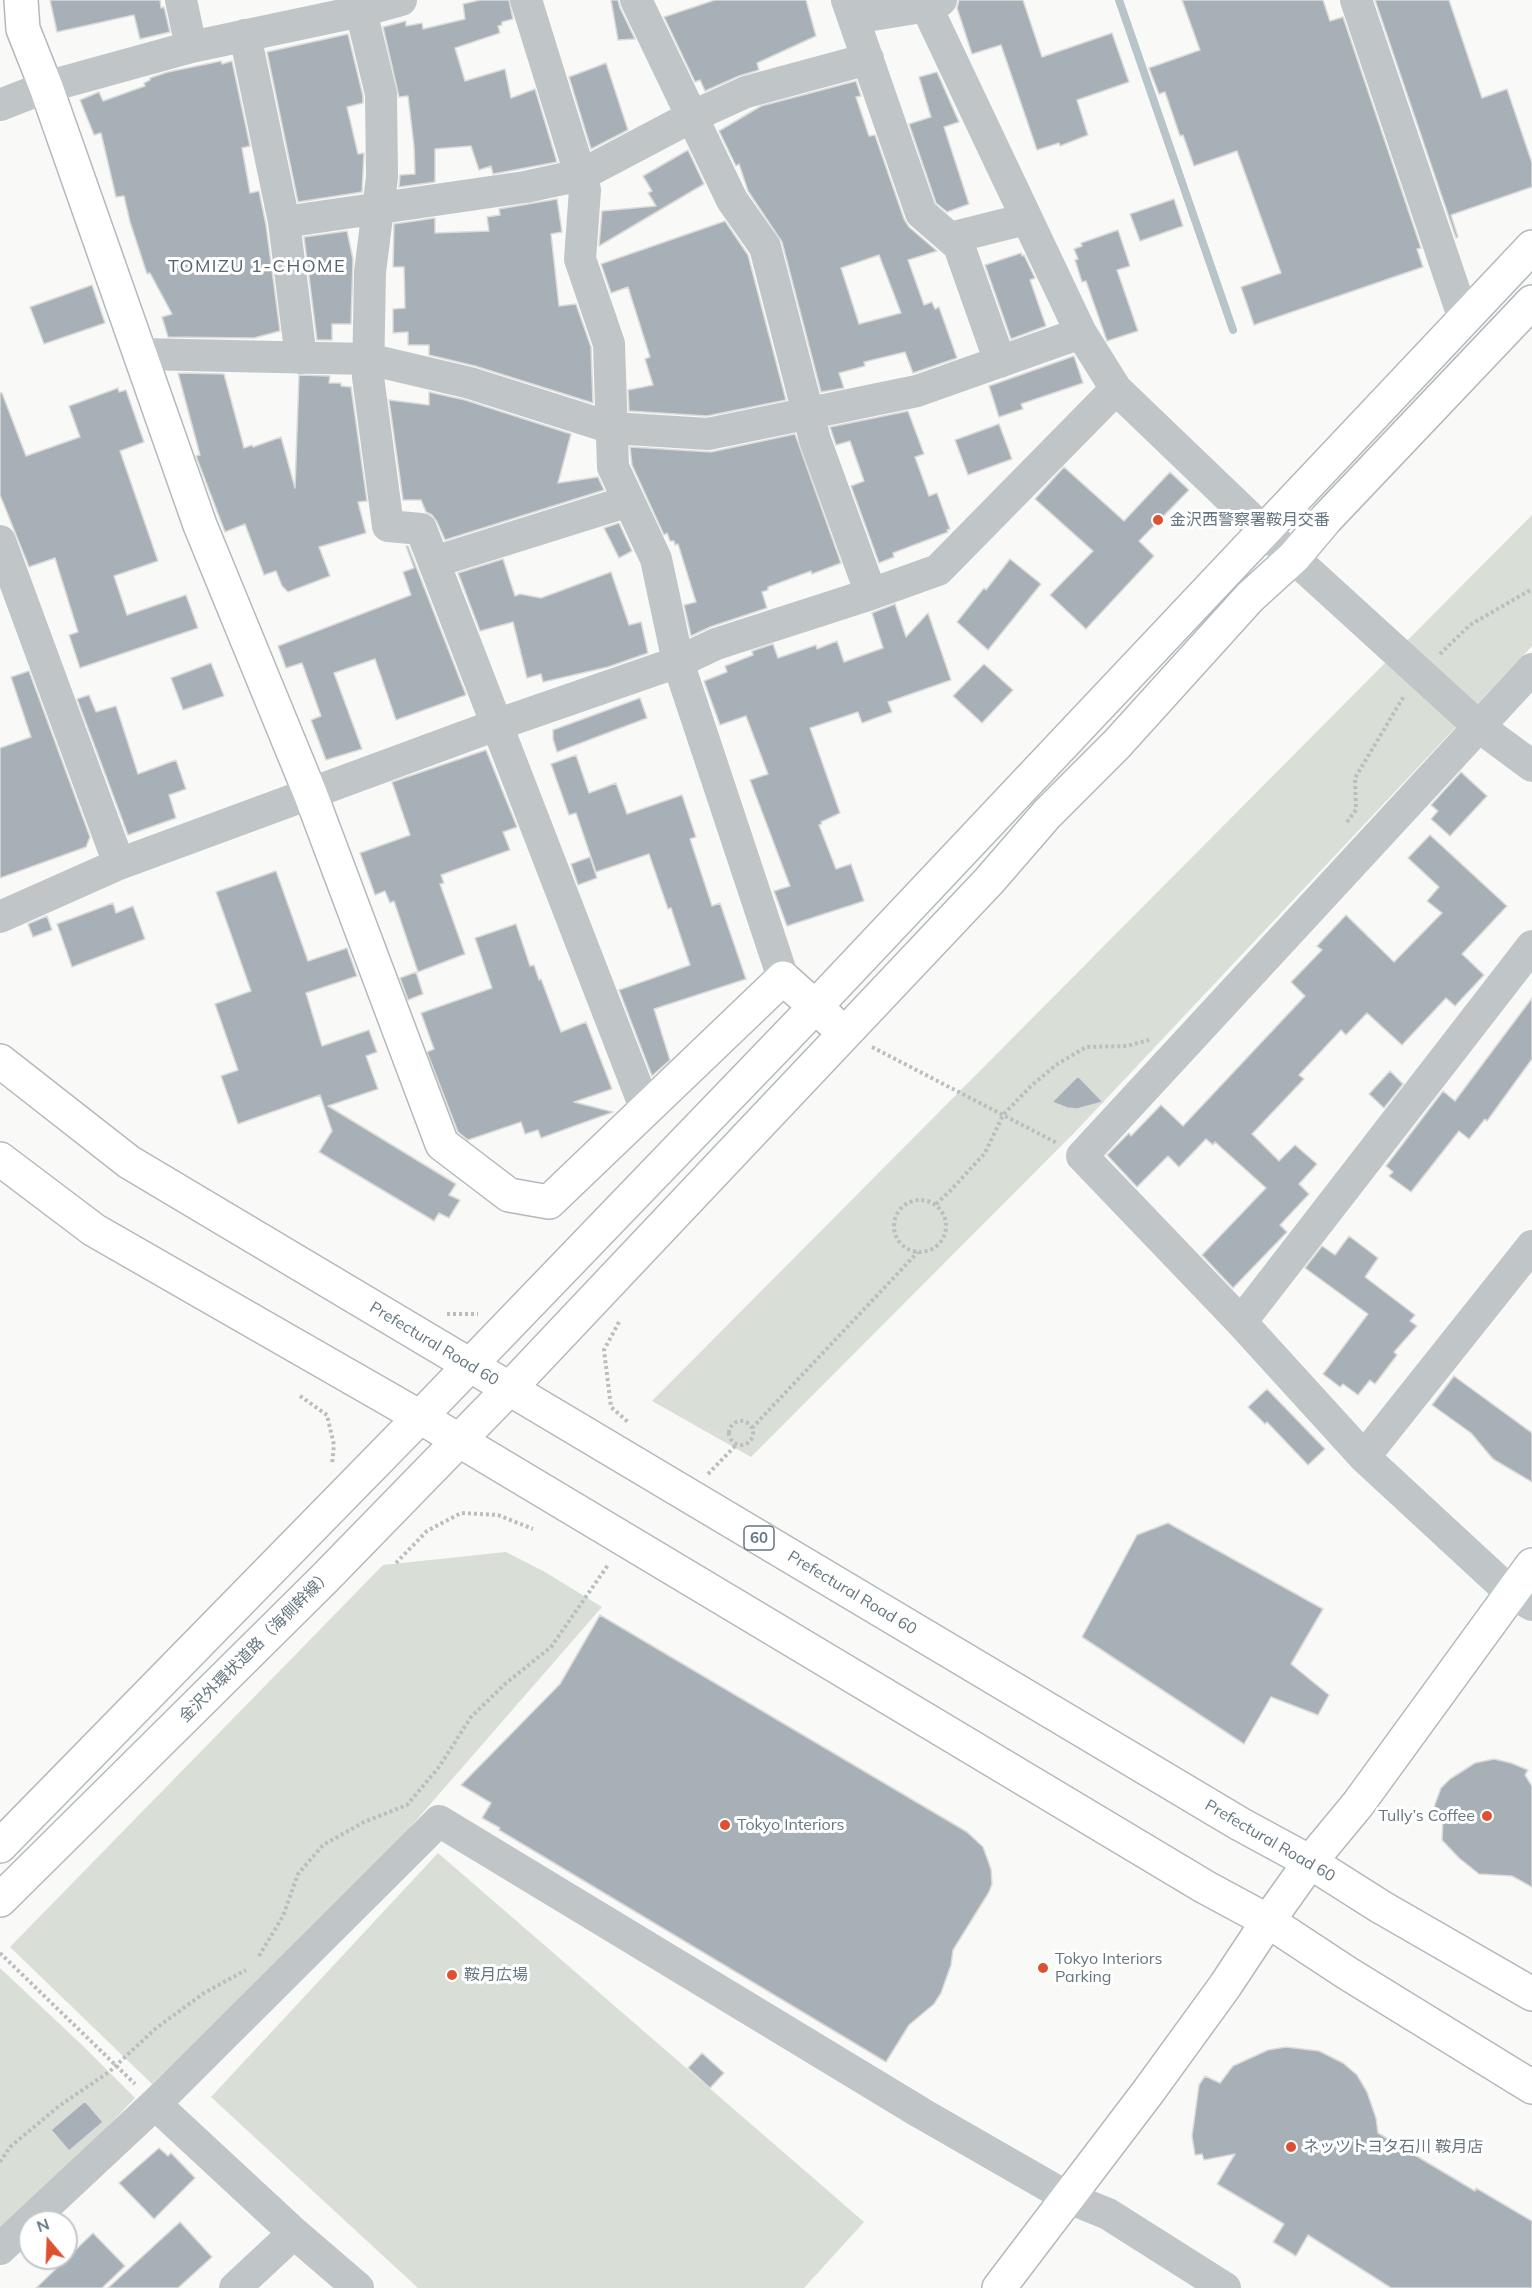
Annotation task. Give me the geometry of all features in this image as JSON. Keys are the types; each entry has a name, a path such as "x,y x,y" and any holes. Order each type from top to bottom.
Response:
{"street":[{"path":"21,0 23,29 46,87 200,525 310,793 442,1144 509,1195 549,1202 783,978"},
{"path":"181,0 191,47"},
{"path":"0,105 46,87 191,47 361,11 401,0"},
{"path":"526,0 585,190 579,259 609,344 614,467 656,559 678,662 783,978 844,1033"},
{"path":"636,0 732,200 765,247 815,440 871,594"},
{"path":"1356,0 1464,318"},
{"path":"938,2 851,9 921,213 959,246 1000,362"},
{"path":"938,2 928,10 1081,333 1116,389 1263,530 1478,726 1532,766"},
{"path":"361,11 381,94 382,177 370,272 368,377 388,526 421,529 646,1110"},
{"path":"245,35 284,222 301,358"},
{"path":"284,222 525,186 581,175 691,117 746,92 868,59"},
{"path":"950,238 1026,219"},
{"path":"0,1846 420,1417 815,1007 1532,247"},
{"name":"金沢外環状道路（海側幹線）","path":"0,1899 324,1579 509,1389 989,881 1047,814 1117,744 1250,597 1294,557 1326,519 1532,302"},
{"path":"140,354 368,359 470,383 612,428 708,434 917,391 1081,333"},
{"path":"0,917 119,864 310,793 678,662 716,644 938,570 1116,389"},
{"path":"434,562 629,501"},
{"path":"3,557 119,864"},
{"path":"1521,1598 1364,1457 1241,1322 1082,1156 1532,669"},
{"path":"1241,1322 1532,946"},
{"name":"Prefectural Road 60","path":"0,1061 129,1162 1230,1818 1532,1994"},
{"path":"0,1160 94,1230 420,1417 1205,1887 1268,1921 1347,1973 1532,2086"},
{"path":"1364,1457 1532,1246"},
{"path":"999,2288 1069,2198 1225,1986 1310,1863 1521,1598 1532,1565"},
{"path":"0,2249 155,2104 439,1821 921,2113 1069,2198 1108,2214 1225,2288"},
{"path":"155,2104 294,2233 358,2288"},
{"path":"235,2288 294,2233"}],"path":[{"path":"1343,829 1356,810 1355,777 1395,707 1421,673 1470,625 1532,589"},
{"path":"936,1204 985,1153 1003,1116 1031,1086 1056,1065 1086,1047 1127,1046 1149,1040 1157,1031"},
{"path":"844,1033 1082,1156"},
{"path":"752,1428 918,1252 934,1248 945,1235 945,1218 936,1204 919,1199 902,1206 893,1221 896,1239 902,1246 918,1252"},
{"path":"440,1310 449,1315 482,1313"},
{"path":"619,1322 604,1350 607,1385 611,1407 631,1425"},
{"path":"300,1396 327,1416 334,1445 332,1473"},
{"path":"687,1495 737,1444 749,1443 753,1436 752,1428 743,1421 732,1424 729,1436 737,1444"},
{"path":"396,1563 427,1531 461,1513 498,1515 533,1529"},
{"path":"0,2162 10,2147 59,2106 109,2072 155,2029 204,1993 246,1970 262,1953 283,1916 298,1874 323,1845 364,1822 407,1805 439,1767 471,1717 505,1684 550,1647 626,1540"},
{"path":"0,1953 155,2104"}],"shaded area":[{"path":"1532,515 1532,646 1075,1132 751,1457 652,1401"},
{"path":"506,1552 545,1572 602,1607 406,1832 152,2084 10,1947 383,1565"},
{"name":"鞍月広場","path":"438,1853 864,2222 804,2288 418,2288 211,2097"},
{"path":"0,1968 135,2098 72,2164 21,2210 18,2210 18,2213 0,2229"}],"building":[{"path":"50,0 160,0 170,32 140,39 134,15 57,32"},
{"path":"480,0 509,0 513,19 502,22 502,25 498,26 500,33 455,48 465,81 505,69 511,98 535,89 557,162 493,174 491,166 479,170 471,146 435,149 435,182 399,187 400,175 415,174 414,146 408,96 399,97 383,27 406,21 406,26 422,23 423,29 465,19 463,4"},
{"path":"611,0 618,0 635,39 618,40"},
{"path":"715,0 806,0 816,36 757,63 759,70 705,91 700,80 695,82 664,17"},
{"path":"959,0 1023,0 1042,57 1112,33 1129,82 1077,100 1088,135 1060,146 1059,143 1037,150 1001,45 972,54 957,8"},
{"path":"1182,0 1323,0 1330,21 1343,17 1421,248 1417,249 1423,267 1254,325 1241,287 1281,273 1237,151 1194,166 1183,135 1180,136 1165,92 1159,94 1149,68 1200,50"},
{"path":"1375,0 1449,0 1482,98 1507,89 1532,163 1532,187 1451,215 1458,237 1456,238"},
{"path":"348,34 363,96 363,103 347,107 358,154 364,153 362,192 298,202 267,52"},
{"path":"221,61 222,64 232,61 250,146 242,148 250,193 259,191 266,225 280,331 254,338 168,337 162,317 172,314 150,273 147,274 124,196 116,197 101,133 94,135 80,100 99,92 103,101 145,86 144,83 150,78"},
{"path":"606,63 628,130 591,149 569,77"},
{"path":"937,72 959,122 944,127 969,204 947,212 936,203 909,124 931,117 919,77"},
{"path":"856,81 861,96 856,97 869,136 875,135 904,219 909,227 937,251 908,260 924,305 932,302 935,309 939,307 957,358 913,373 905,352 864,362 865,366 839,373 844,388 821,392 782,242 748,191 739,164 736,166 719,131 761,106","holes":["879,255 901,313 859,324 841,268"]},
{"path":"688,150 704,184 599,246 602,211 656,206 648,193 652,191 643,176"},
{"path":"557,199 562,232 551,234 559,306 576,304 591,347 593,403 475,366 429,355 429,345 408,345 408,332 393,333 393,309 405,308 404,267 393,267 394,224 435,218 435,233 489,231 487,217 500,215 499,209"},
{"path":"1174,199 1183,226 1140,241 1130,214"},
{"path":"725,221 748,255 786,400 707,416 629,411 628,390 653,385 645,359 650,357 628,287 611,293 601,264"},
{"path":"1118,230 1130,266 1117,270 1138,331 1107,341 1086,281 1082,282 1074,249 1082,246 1081,243"},
{"path":"347,231 353,259 351,324 332,324 332,340 317,340 304,237"},
{"path":"1021,253 1035,278 1030,280 1046,326 1011,339 985,265"},
{"path":"92,285 105,323 44,344 30,307"},
{"path":"1074,356 1083,383 1021,404 1023,409 999,417 989,386"},
{"path":"178,373 224,374 244,448 281,437 295,488 299,375 330,376 329,383 341,383 341,386 351,387 367,501 358,502 366,533 319,547 330,576 288,592 282,586 276,571 264,575 245,524 225,532 196,456 200,455"},
{"path":"118,388 119,392 126,390 144,442 120,451 158,561 114,576 127,615 186,595 198,628 80,668 69,635 78,632 55,558 29,567 0,495 0,393 2,393 26,456 80,437 69,406"},
{"path":"429,392 465,400 571,434 558,483 598,477 604,490 445,540 437,522 432,515 426,512 421,500 403,500 389,400 429,405"},
{"path":"908,411 924,454 915,457 929,496 937,493 950,529 947,530 948,532 893,553 894,557 879,563 851,486 864,481 850,441 836,445 830,427"},
{"path":"999,424 1012,459 968,475 955,440"},
{"path":"795,434 841,563 768,587 768,590 762,592 767,608 710,627 691,636 684,605 696,602 678,544 675,545 674,541 670,541 667,533 664,535 632,465 630,447 711,452"},
{"path":"1064,467 1124,521 1170,472 1189,490 1139,541 1154,556 1086,629 1050,595 1093,551 1035,499"},
{"path":"619,523 632,551 619,558 604,528"},
{"path":"406,546 408,546 466,695 396,720 375,659 334,673 362,749 326,760 311,720 321,716 302,663 286,668 278,646 411,595 403,572 414,568"},
{"path":"503,559 515,596 520,594 541,598 611,572 629,625 641,622 648,653 608,667 543,682 541,674 527,678 513,622 480,631 458,573"},
{"path":"1010,559 1041,584 988,650 957,622"},
{"path":"895,604 906,637 928,613 951,680 888,702 892,712 862,723 858,712 810,728 840,813 819,825 836,869 851,864 864,901 787,926 774,891 790,886 750,780 768,774 746,716 720,725 704,681 727,672 725,666 753,655 752,651 773,644 778,658 816,645 817,649 837,641 844,662 883,648 872,613"},
{"path":"211,663 224,696 183,710 171,678"},
{"path":"984,664 1013,690 982,723 953,696"},
{"path":"29,671 90,837 86,847 0,878 0,748 31,737 11,677"},
{"path":"89,695 96,712 116,706 138,774 176,760 186,789 169,795 176,818 128,835 77,699"},
{"path":"640,698 647,718 557,752 553,730"},
{"path":"486,750 517,827 503,832 510,850 441,875 444,883 440,884 465,954 418,972 394,901 390,903 385,891 375,895 360,853 410,835 392,782"},
{"path":"576,755 589,793 616,783 627,814 682,795 696,837 690,839 712,906 720,903 746,979 654,1009 670,1060 652,1076 619,990 690,965 671,908 668,909 649,854 596,872 576,813 569,815 551,764"},
{"path":"1461,772 1487,796 1450,836 1431,819 1438,811 1431,805"},
{"path":"1430,835 1507,906 1462,954 1484,975 1455,1006 1446,998 1402,1045 1367,1013 1346,1035 1341,1030 1299,1075 1304,1079 1252,1134 1279,1161 1295,1145 1317,1164 1299,1184 1309,1194 1280,1225 1287,1232 1233,1288 1202,1255 1266,1188 1215,1142 1213,1145 1206,1139 1179,1167 1168,1156 1137,1187 1107,1155 1129,1133 1131,1136 1161,1105 1183,1126 1305,996 1291,982 1322,950 1317,946 1346,915 1394,962 1442,913 1427,901 1439,887 1408,858"},
{"path":"590,857 597,878 578,885 571,864"},
{"path":"276,871 308,961 347,948 357,976 306,993 322,1046 369,1030 377,1052 366,1056 378,1089 328,1106 456,1184 449,1195 460,1200 449,1218 439,1213 434,1221 319,1152 332,1131 320,1095 238,1124 221,1076 238,1070 215,1004 251,991 216,892"},
{"path":"113,903 116,913 133,906 145,939 72,967 57,924"},
{"path":"47,916 52,930 33,937 28,924"},
{"path":"516,924 530,966 534,965 539,980 541,979 561,1032 586,1022 612,1089 574,1102 613,1112 541,1138 538,1130 525,1134 521,1122 468,1140 458,1132 427,1052 434,1049 421,1013 492,988 475,938"},
{"path":"416,972 423,994 408,1000 400,978"},
{"path":"1532,998 1532,1059 1487,1121 1485,1119 1469,1139 1459,1131 1411,1192 1389,1176 1393,1172 1386,1166 1443,1091 1455,1101"},
{"path":"1390,1071 1403,1084 1384,1108 1369,1094"},
{"path":"1078,1076 1103,1102 1077,1109 1052,1102"},
{"path":"1349,1236 1378,1258 1365,1277 1415,1315 1410,1321 1417,1326 1394,1352 1397,1355 1375,1384 1370,1380 1358,1395 1343,1384 1340,1387 1323,1374 1368,1314 1305,1268 1322,1246 1335,1255"},
{"path":"1454,1376 1532,1433 1532,1482 1493,1459 1471,1433 1432,1405"},
{"path":"1267,1389 1325,1449 1308,1465 1267,1422 1265,1424 1248,1407"},
{"path":"1168,1523 1323,1609 1291,1664 1329,1695 1318,1715 1271,1697 1244,1744 1082,1637 1137,1535"},
{"name":"Tokyo Interiors","path":"600,1615 967,1832 983,1847 991,1869 992,1884 989,1892 953,1950 951,1965 941,1993 934,2004 909,2025 886,2062 482,1818 491,1803 461,1785 560,1684"},
{"path":"1494,1759 1528,1770 1525,1775 1532,1786 1532,1887 1512,1876 1479,1874 1442,1840 1443,1817 1433,1817 1441,1788 1450,1779 1475,1763"},
{"path":"1286,2047 1319,2051 1343,2063 1357,2075 1367,2092 1376,2118 1378,2133 1475,2191 1476,2188 1532,2221 1532,2288 1391,2288 1308,2235 1296,2256 1273,2242 1284,2224 1217,2184 1235,2154 1204,2160 1202,2154 1195,2155 1192,2136 1199,2085 1205,2076 1220,2083 1233,2066 1268,2050"},
{"path":"702,2053 724,2073 710,2088 688,2068"},
{"path":"85,2101 103,2122 69,2151 51,2130"},
{"path":"159,2148 168,2156 171,2153 195,2178 154,2219 119,2183"},
{"path":"180,2222 212,2257 178,2288 108,2288"},
{"path":"93,2233 125,2266 102,2288 36,2288 55,2270 78,2270 78,2247"}],"waterway":[{"path":"1119,0 1233,330"}],"place":[{"name":"金沢西警察署鞍月交番","path":"1158,520"},
{"name":"Tully’s Coffee","path":"1487,1816"},
{"name":"Tokyo Interiors","path":"725,1825"},
{"name":"Tokyo Interiors Parking","path":"1043,1968"},
{"name":"鞍月広場","path":"452,1975"},
{"name":"ネッツトヨタ石川 鞍月店","path":"1291,2147"}],"district":[{"name":"TOMIZU 1-CHOME","path":"257,267"}]}
